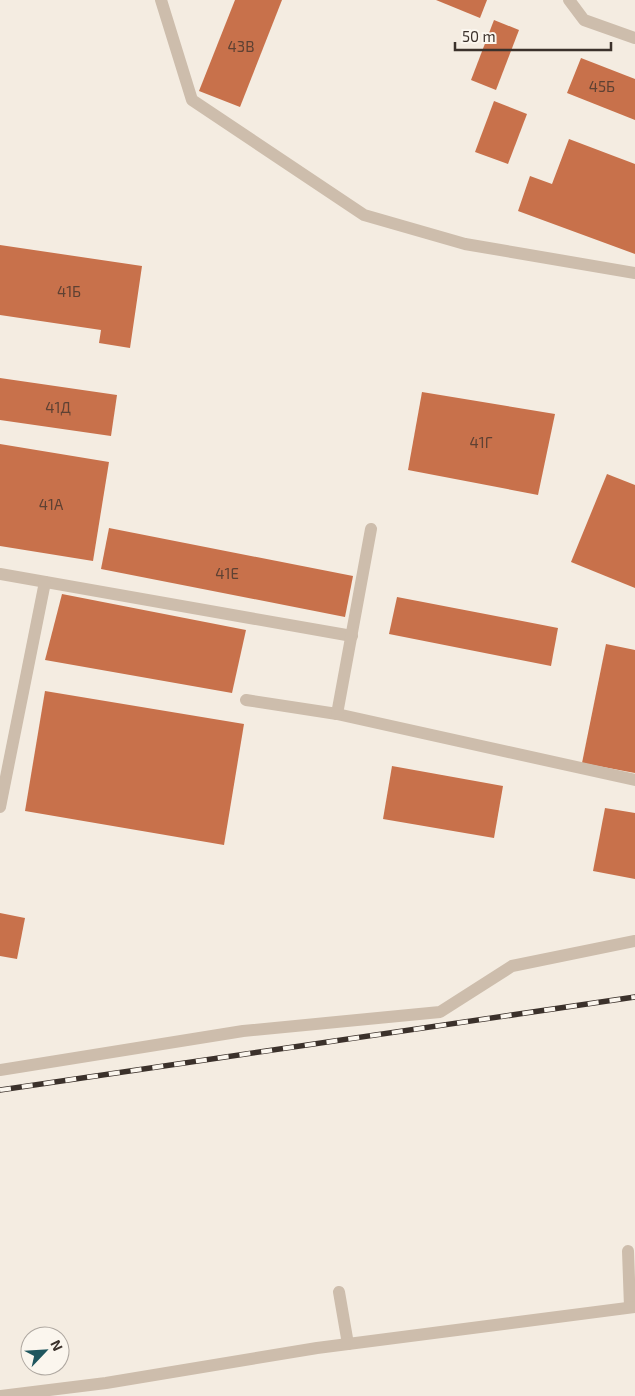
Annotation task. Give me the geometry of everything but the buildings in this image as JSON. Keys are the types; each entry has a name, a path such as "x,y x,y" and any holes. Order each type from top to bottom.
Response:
{"street":[{"path":"161,0 192,100 364,216 465,244 635,273"},
{"path":"569,0 584,20 635,38"},
{"path":"337,714 371,529"},
{"path":"0,574 352,636"},
{"path":"0,806 45,582"},
{"path":"246,700 337,714 635,780"},
{"path":"0,1070 242,1031 440,1012 512,966 635,941"},
{"path":"1,1396 106,1383 348,1344 632,1307 628,1251"},
{"path":"339,1292 348,1344"}],"railway":[{"path":"0,1090 635,997"}]}
